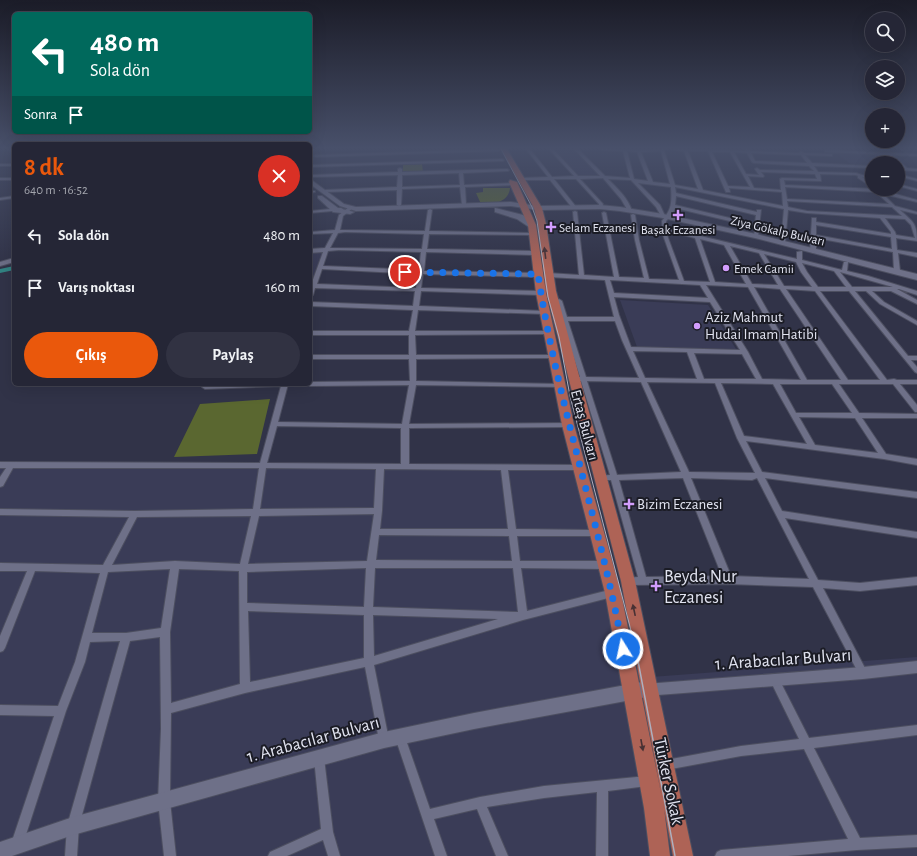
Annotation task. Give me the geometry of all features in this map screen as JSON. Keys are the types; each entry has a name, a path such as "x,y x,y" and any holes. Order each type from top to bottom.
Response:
{"main road":[{"name":"Ertaş Bulvarı","path":"518,189 518,193 533,215 535,253 546,275 541,293 544,313 568,425 596,533 642,697"},
{"name":"Ertaş Bulvarı","path":"520,189 533,215 546,275 561,319 578,379 599,478 628,581 642,697"},
{"path":"323,190 348,210 464,205 499,207 520,217 533,215 541,206 558,211"},
{"path":"312,192 336,210 430,210 499,207 518,193"},
{"name":"Ziya Gökalp Bulvarı","path":"499,207 533,215 575,210 602,210 632,213 846,263 917,283"},
{"name":"Ziya Gökalp Bulvarı","path":"665,221 756,236 917,277"},
{"name":"1. Arabacılar Bulvarı","path":"0,851 73,826 384,740 642,697"},
{"name":"Türker Sokak","path":"642,697 666,765 683,856"},
{"name":"Türker Sokak","path":"642,697 648,780 660,856"}],"street":[{"path":"323,190 363,189"},
{"path":"399,189 399,205"},
{"path":"463,189 464,205"},
{"path":"560,189 575,210 582,277"},
{"path":"588,189 601,204 617,278"},
{"path":"615,189 626,202 632,213 647,280"},
{"path":"642,189 658,206 665,221 682,282"},
{"path":"665,221 672,206 674,189"},
{"path":"690,189 786,209 906,218"},
{"path":"728,189 730,197"},
{"path":"783,189 786,209 783,243"},
{"path":"827,189 865,190"},
{"path":"673,194 758,214"},
{"path":"815,223 894,237 917,239 915,225 882,196"},
{"path":"898,196 917,201"},
{"path":"0,199 12,197"},
{"path":"784,200 892,206 917,213"},
{"path":"756,236 759,204"},
{"path":"672,206 757,226"},
{"path":"312,212 336,210"},
{"path":"312,290 326,251 337,231 341,215 348,210"},
{"path":"405,466 405,426 413,383 412,333 414,309 430,210"},
{"path":"812,212 815,223 813,250"},
{"path":"312,233 337,231 427,232 533,215"},
{"path":"882,217 894,232 897,271"},
{"path":"665,221 697,237 844,272 917,292"},
{"path":"813,236 917,255"},
{"path":"697,237 714,284"},
{"path":"726,244 748,286 805,382"},
{"path":"312,251 339,249 535,253"},
{"path":"800,252 800,262 816,289 884,381"},
{"path":"761,253 846,382"},
{"path":"0,264 12,261"},
{"path":"844,272 846,263"},
{"path":"321,267 419,272 617,278 816,289 868,290 892,289 899,287"},
{"path":"836,271 917,371"},
{"path":"607,278 617,318 629,349 686,475 728,580"},
{"path":"702,283 711,300 745,352 760,381"},
{"path":"314,286 541,293"},
{"path":"892,289 917,302"},
{"path":"868,290 882,303 917,324"},
{"path":"611,295 711,300"},
{"path":"312,304 544,313"},
{"path":"561,319 617,318"},
{"path":"312,333 548,333"},
{"path":"629,349 745,352"},
{"path":"690,351 701,380"},
{"path":"312,357 554,357"},
{"path":"906,358 917,358"},
{"path":"643,580 614,477 578,379 917,382"},
{"path":"717,380 741,438 779,514 863,673"},
{"path":"775,381 814,447"},
{"path":"894,381 917,410"},
{"path":"834,382 858,415 884,456"},
{"path":"312,384 413,383 560,386"},
{"path":"205,386 204,387 231,386"},
{"path":"245,688 243,568 256,513 263,464 275,424 284,386"},
{"path":"794,415 917,416"},
{"path":"275,424 405,426 568,425"},
{"path":"741,438 884,456 917,462"},
{"path":"0,465 263,464 504,467 579,466"},
{"path":"0,484 11,465"},
{"path":"380,466 378,512 374,532 368,610 369,662 384,740"},
{"path":"504,467 523,616"},
{"path":"599,478 686,475 752,477 760,475 917,495"},
{"path":"0,512 135,514 378,512"},
{"path":"17,845 61,711 80,662 105,569 135,514"},
{"path":"779,514 917,535"},
{"path":"374,532 596,533"},
{"path":"0,567 32,569 105,569 175,565 243,568 371,564 517,566 605,565"},
{"path":"170,856 164,801 166,709 165,632 175,565"},
{"path":"0,648 32,569"},
{"path":"628,581 728,580 815,583 860,587 917,581"},
{"path":"166,709 245,688 369,662 523,616 613,593"},
{"path":"243,607 523,616"},
{"path":"86,638 126,637 165,632"},
{"path":"71,856 73,826 126,637"},
{"name":"1. Arabacılar Bulvarı","path":"642,697 775,680 917,667"},
{"path":"775,680 857,844"},
{"path":"0,710 61,711"},
{"path":"666,765 741,751 917,730"},
{"path":"400,737 441,856"},
{"path":"319,758 327,832 334,856"},
{"path":"428,815 480,803 648,780"},
{"path":"602,856 603,785"},
{"path":"480,803 502,856"},
{"path":"274,856 327,832"},
{"path":"721,856 813,852 857,844 917,841"}],"shaded area":[{"path":"312,251 326,251 312,289"},
{"path":"620,300 708,305 736,349 637,347"},
{"path":"0,467 575,468 619,649 624,679 917,657 917,856 0,856"}],"green space":[{"path":"483,189 510,189 509,193 503,200 495,203 481,204 476,193 483,192"},
{"path":"270,399 257,454 174,457 200,404"}],"waterway":[{"path":"0,271 12,268"}],"tram line":[{"path":"522,189 532,207 537,221 548,297 559,337 570,396 635,646"},
{"path":"635,645 675,856"}],"place":[{"name":"Başak Eczanesi","path":"678,215"},
{"name":"Selam Eczanesi","path":"551,227"},
{"name":"Emek Camii","path":"726,268"},
{"name":"Aziz Mahmut Hudai Imam Hatibi","path":"697,326"},
{"name":"Bizim Eczanesi","path":"629,504"},
{"name":"Beyda Nur Eczanesi","path":"656,586"}],"route":[{"path":"405,272 538,274 548,333 568,425 613,593 623,649"}]}
